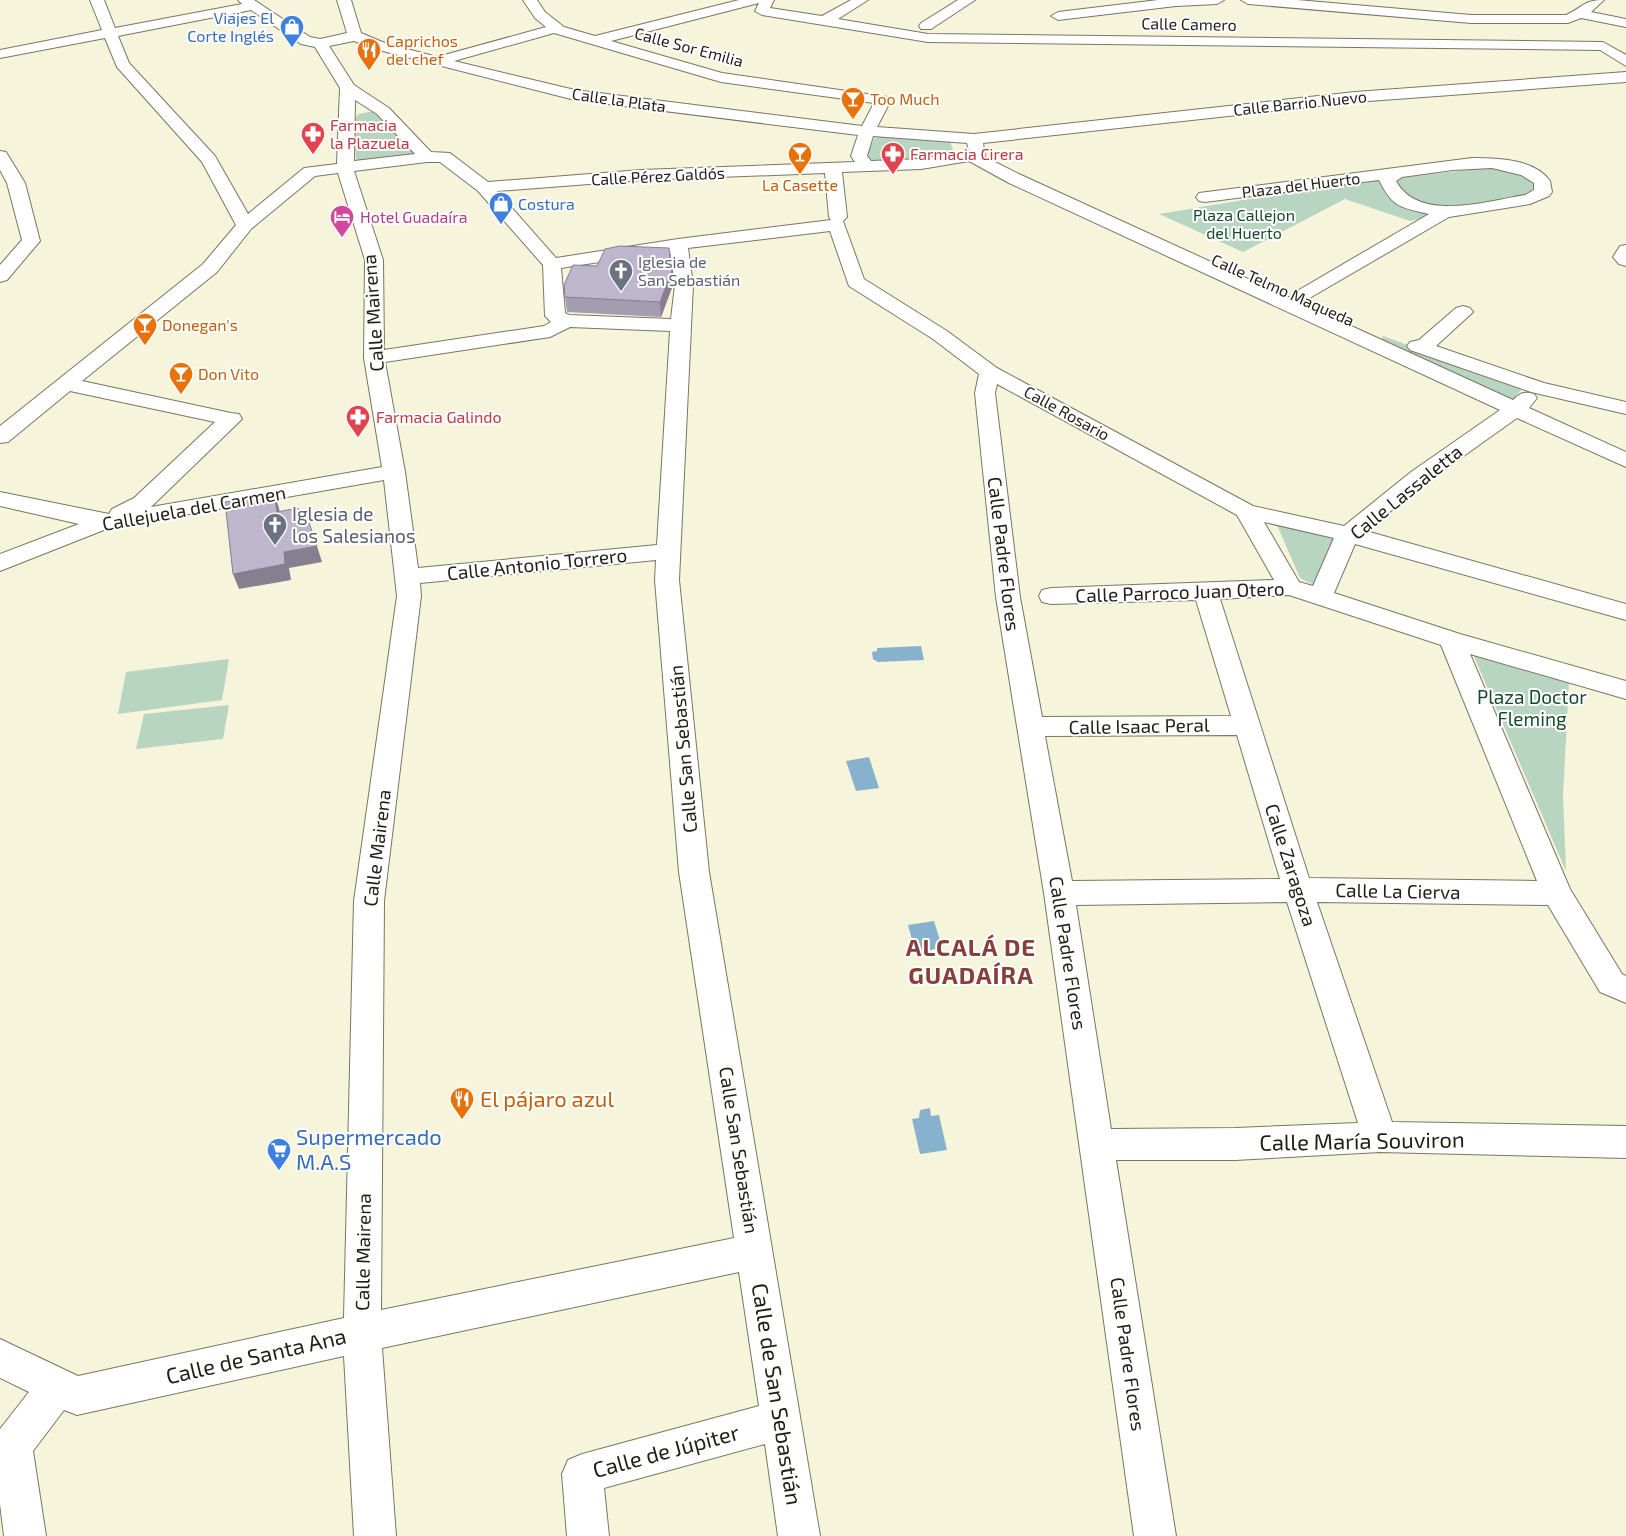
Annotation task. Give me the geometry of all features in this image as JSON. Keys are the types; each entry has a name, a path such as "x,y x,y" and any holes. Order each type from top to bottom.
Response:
{"street":[{"path":"97,0 122,64 209,160 245,225"},
{"path":"0,54 248,3 306,41 320,43 355,36 344,0"},
{"name":"Calle Sor Emilia","path":"530,0 540,15 557,28 722,77 883,100 867,131"},
{"path":"596,40 755,0"},
{"name":"Calle Camero","path":"767,0 762,11 928,38 1603,46 1626,62"},
{"path":"824,21 861,0"},
{"path":"926,26 968,0"},
{"path":"1024,39 1082,0"},
{"path":"1058,16 1217,0"},
{"path":"1248,0 1568,19 1580,14 1598,0"},
{"path":"1134,7 1147,41"},
{"path":"1580,14 1626,23"},
{"path":"437,61 557,28"},
{"name":"Calle la Plata","path":"355,36 376,44 437,61 574,95 867,131 975,151"},
{"path":"320,43 348,88 383,111 427,157"},
{"name":"Calle Barrio Nuevo","path":"975,151 1355,97 1626,77"},
{"name":"Calle Mairena","path":"348,88 345,168 374,260 374,358 394,472 409,596 369,901 362,1333 374,1536"},
{"path":"866,166 859,156 867,131"},
{"name":"Calle Pérez Galdós","path":"484,187 641,175 833,169 921,164 975,151"},
{"name":"Calle Telmo Maqueda","path":"975,151 1378,332 1538,388 1626,408"},
{"name":"Calle Telmo Maqueda","path":"975,151 1015,179 1626,460"},
{"path":"0,156 16,183 31,241 0,276"},
{"path":"0,437 210,268 245,225 310,172 427,157 444,157 484,187 552,264 555,316 566,321 680,325"},
{"name":"Plaza del Huerto","path":"1205,197 1491,161 1533,173 1542,181 1543,192 1530,199 1444,213 1299,298"},
{"name":"Calle Rosario","path":"833,169 838,221 856,282 940,334 990,372 1246,511 1348,534 1626,612"},
{"name":"Plaza del Huerto","path":"1398,173 1387,180 1396,197 1412,205 1444,213"},
{"path":"552,264 838,221"},
{"name":"Calle San Sebastián","path":"678,244 684,285 680,325 667,580 694,872 755,1251"},
{"path":"1422,348 1463,312"},
{"path":"374,358 550,331 566,321"},
{"name":"Calle Padre Flores","path":"990,372 985,392 1005,577 1059,893 1155,1536"},
{"path":"0,499 104,522 142,503 231,419 66,384"},
{"name":"Calle Lassaletta","path":"1320,597 1348,534 1419,477 1516,409 1538,388"},
{"name":"Callejuela del Carmen","path":"0,563 104,522 394,472"},
{"path":"1246,511 1290,587"},
{"name":"Calle Antonio Torrero","path":"406,577 669,551"},
{"name":"Calle Parroco Juan Otero","path":"1051,596 1206,592 1290,587 1451,640 1626,690"},
{"name":"Calle Zaragoza","path":"1206,592 1298,890 1380,1137"},
{"path":"1451,640 1557,893 1611,983 1626,990"},
{"name":"Calle Isaac Peral","path":"1030,728 1247,725"},
{"name":"Calle La Cierva","path":"1059,893 1298,890 1557,893"},
{"name":"Calle María Souviron","path":"1098,1145 1235,1144 1380,1137 1626,1142"},
{"name":"Calle de Santa Ana","path":"0,1358 77,1396 362,1333 755,1251"},
{"name":"Calle de San Sebastián","path":"755,1251 799,1536"},
{"path":"25,1536 12,1446 57,1387"},
{"name":"Calle de Júpiter","path":"588,1536 582,1474 781,1420"}],"green space":[{"path":"375,112 417,152 411,157 361,162 356,159 354,119 359,114"},
{"path":"881,135 950,141 955,156 945,160 871,162 865,158 874,139"},
{"name":"Plaza Callejon del Huerto","path":"1500,166 1532,178 1538,194 1410,221 1345,199 1243,252 1159,214 1316,188"},
{"path":"1383,336 1524,387 1510,402 1380,344"},
{"path":"1277,525 1334,538 1314,585 1300,578"},
{"name":"Plaza Doctor Fleming","path":"1473,654 1569,683 1563,796 1566,871"},
{"path":"229,659 222,700 118,714 126,672"},
{"path":"229,705 223,739 136,749 144,714"}],"water":[{"path":"921,646 924,660 878,662 873,659 872,652 877,651 877,648"},
{"path":"869,757 879,788 856,791 846,761"},
{"path":"934,921 942,947 916,954 908,925"},
{"path":"930,1108 931,1116 939,1115 947,1150 920,1154 912,1119 919,1118 920,1110"}],"building":[{"name":"Iglesia de San Sebastián","path":"620,246 669,248 672,271 660,302 565,297 564,285 573,265 597,266 605,249"},
{"name":"Iglesia de los Salesianos","path":"274,493 277,512 298,508 299,515 306,514 317,546 284,552 285,564 233,574 225,502"}],"place":[{"name":"Viajes El Corte Inglés","path":"292,48"},
{"name":"Caprichos del chef","path":"369,71"},
{"name":"Too Much","path":"853,120"},
{"name":"Farmacia la Plazuela","path":"313,155"},
{"name":"La Casette","path":"800,175"},
{"name":"Farmacia Cirera","path":"893,175"},
{"name":"Costura","path":"501,225"},
{"name":"Hotel Guadaíra","path":"342,238"},
{"name":"Iglesia de San Sebastián","path":"621,292"},
{"name":"Donegan's","path":"145,346"},
{"name":"Don Vito","path":"181,395"},
{"name":"Farmacia Galindo","path":"358,438"},
{"name":"Iglesia de los Salesianos","path":"275,546"},
{"name":"El pájaro azul","path":"462,1120"},
{"name":"Supermercado M.A.S","path":"279,1171"}],"district":[{"name":"ALCALÁ DE GUADAÍRA","path":"971,962"}]}
